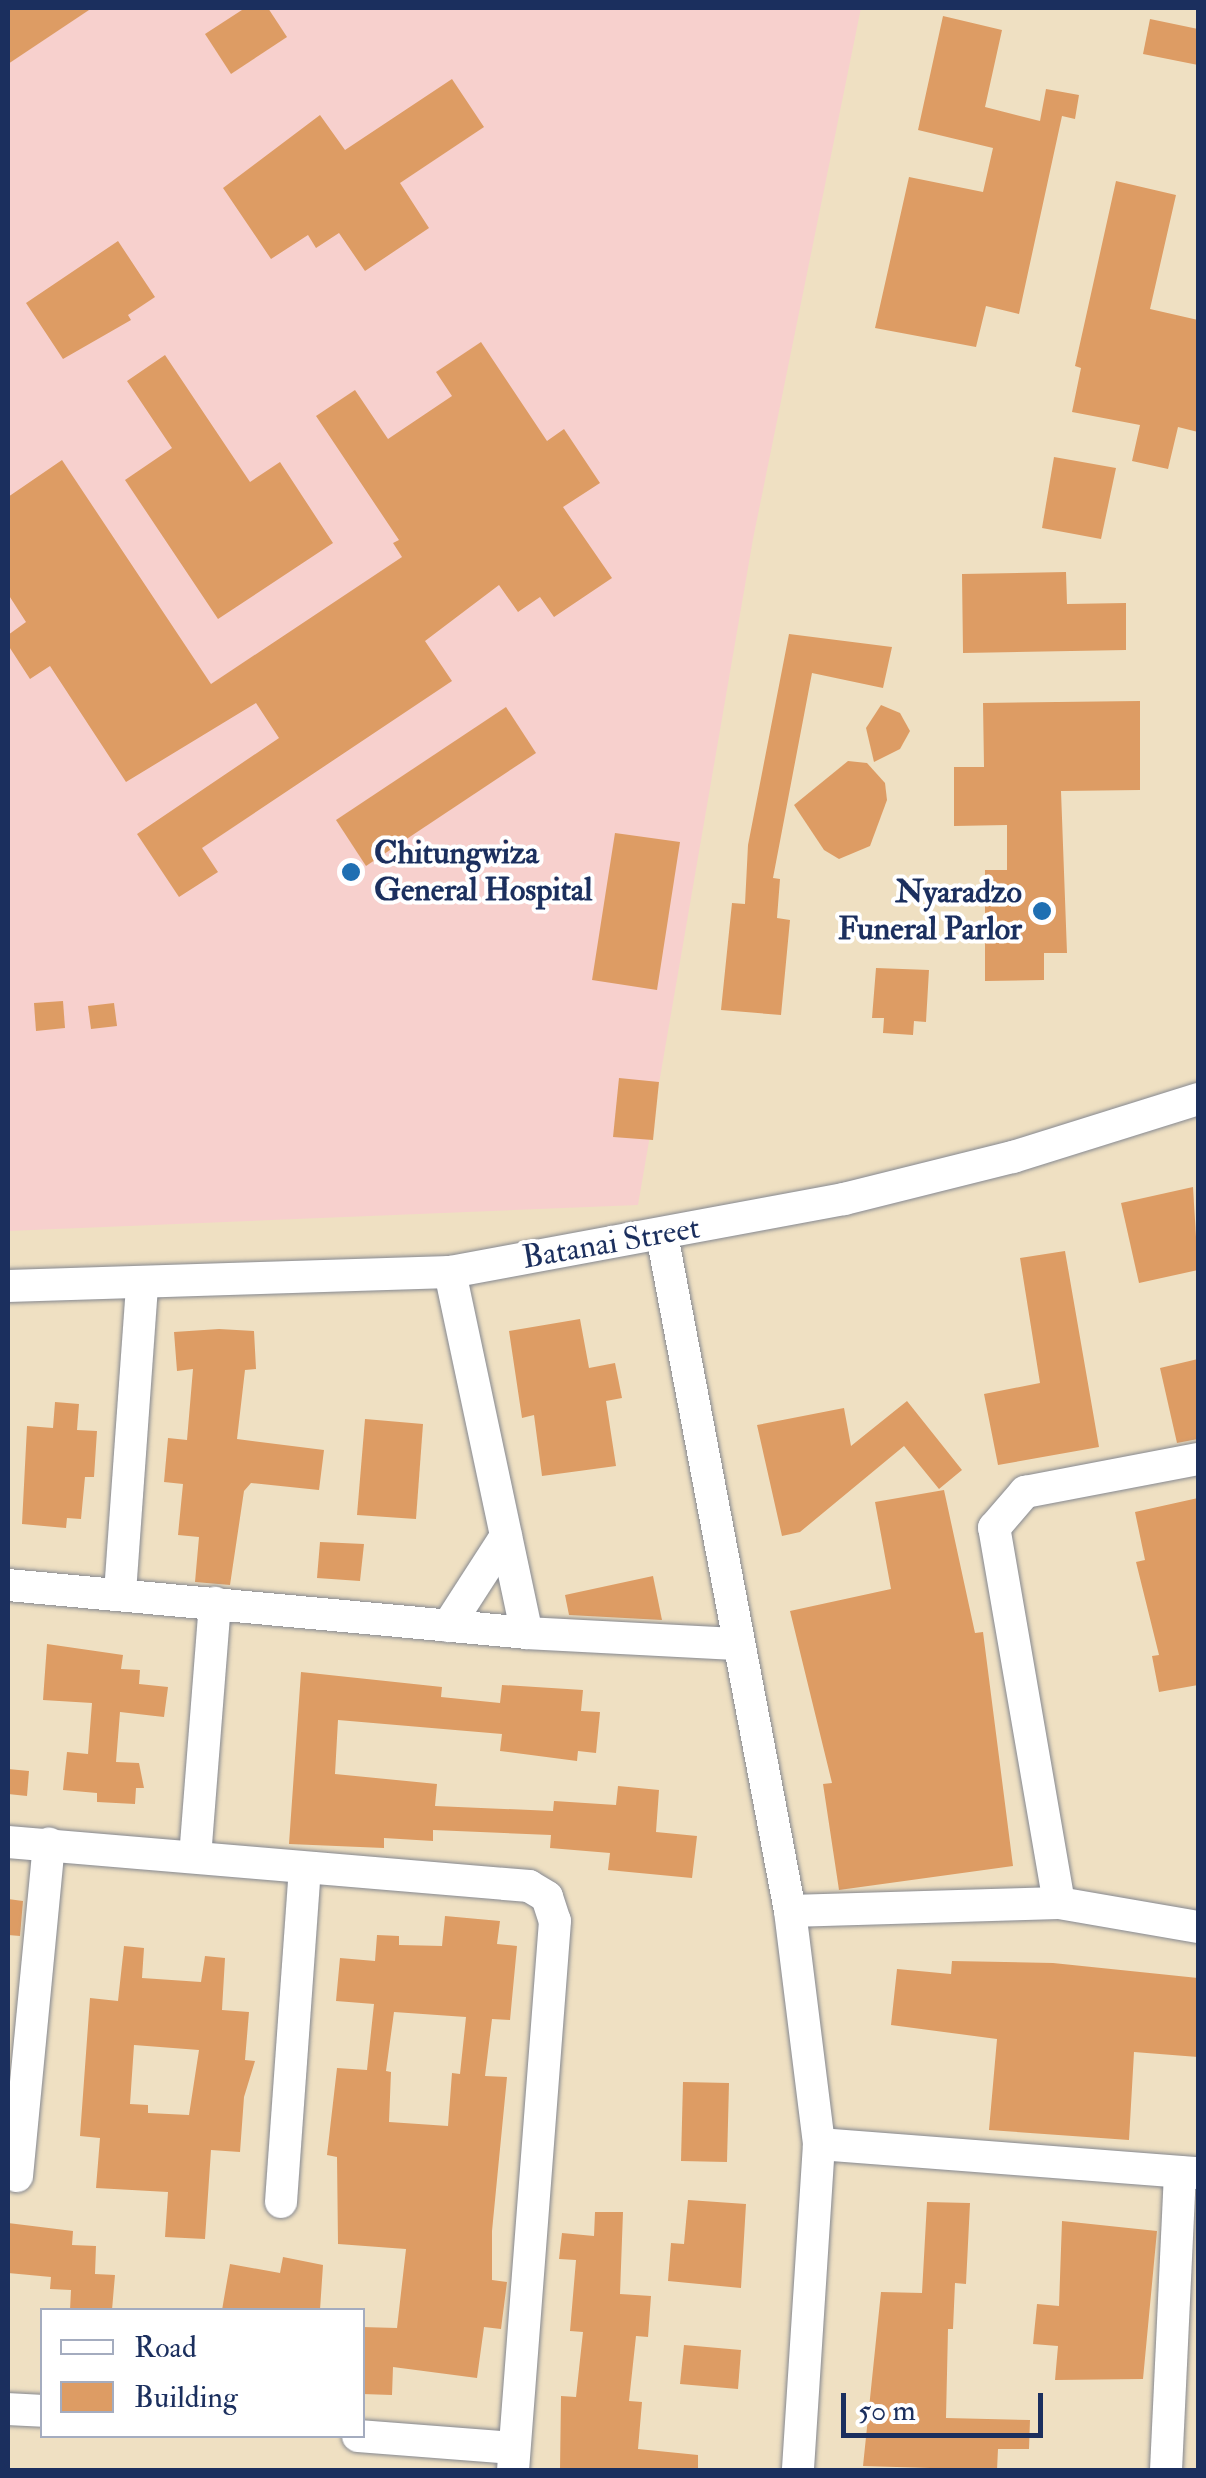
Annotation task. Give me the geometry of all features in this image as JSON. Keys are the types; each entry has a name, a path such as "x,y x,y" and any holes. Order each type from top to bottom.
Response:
{"street":[{"name":"Batanai Street","path":"8,1286 450,1272 662,1235 976,1166 1198,1099"},
{"path":"662,1235 790,1911 819,2144 798,2470"},
{"path":"450,1272 527,1633"},
{"path":"120,1593 142,1284"},
{"path":"1059,1903 994,1528 1025,1492 1198,1459"},
{"path":"448,1626 506,1536"},
{"path":"8,1584 527,1633 739,1644"},
{"path":"196,1857 214,1603"},
{"path":"8,1842 530,1886 547,1897 554,1913 514,2459 365,2437"},
{"path":"17,2176 49,1844"},
{"path":"280,2202 305,1870"},
{"path":"790,1911 1059,1903 1198,1928"},
{"path":"819,2144 1190,2173 1166,2470"},
{"path":"8,2409 40,2411"}],"shaded area":[{"name":"Chitungwiza General Hospital","path":"8,8 861,8 753,539 638,1205 8,1231"}],"building":[{"path":"8,8 92,8 8,64"},
{"path":"245,8 268,8 287,37 231,74 205,34"},
{"path":"943,16 1002,30 985,107 1040,121 1046,89 1079,95 1075,119 1062,116 1019,314 986,306 976,347 875,328 909,177 983,192 993,148 918,130"},
{"path":"1150,19 1198,29 1198,65 1143,54"},
{"path":"452,79 484,127 400,183 429,228 365,271 339,233 316,248 308,235 271,259 223,188 320,115 345,150"},
{"path":"1116,181 1176,195 1150,309 1198,320 1198,432 1178,427 1168,469 1132,461 1140,425 1072,412 1081,368 1075,366"},
{"path":"118,241 155,297 128,315 131,320 63,359 26,303"},
{"path":"481,342 547,441 564,429 600,483 563,507 612,578 554,617 540,597 518,612 499,585 425,641 452,681 202,848 218,872 179,897 137,834 279,738 256,703 126,782 50,666 30,679 8,645 8,635 26,622 8,594 8,497 62,460 211,684 402,557 393,543 399,540 316,416 355,390 388,439 452,396 436,372"},
{"path":"165,355 250,482 280,462 333,543 218,619 125,480 172,448 127,381"},
{"path":"1054,457 1116,468 1101,539 1042,528"},
{"path":"1066,572 1067,604 1126,603 1126,650 963,653 962,574"},
{"path":"789,634 892,647 883,688 812,673 773,878 780,879 777,918 790,920 781,1015 721,1010 732,903 745,904 748,845"},
{"path":"1140,701 1140,790 1061,791 1067,953 1044,953 1044,980 985,981 985,870 1007,870 1007,825 954,826 954,767 984,767 983,703"},
{"path":"881,705 900,713 910,731 900,749 874,762 866,728"},
{"path":"506,707 536,753 366,866 336,820"},
{"path":"848,761 867,763 885,783 887,800 870,846 839,859 824,850 794,805"},
{"path":"615,833 680,842 657,990 592,980"},
{"path":"876,968 929,970 926,1022 914,1021 913,1035 883,1033 884,1018 872,1018"},
{"path":"63,1001 65,1028 36,1031 34,1003"},
{"path":"114,1003 117,1026 91,1029 88,1006"},
{"path":"619,1078 659,1082 653,1140 613,1137"},
{"path":"1193,1187 1198,1270 1139,1283 1121,1203"},
{"path":"1065,1251 1099,1447 998,1465 984,1394 1040,1383 1020,1258"},
{"path":"580,1319 589,1368 615,1363 622,1398 606,1401 616,1466 542,1476 534,1415 522,1418 509,1331"},
{"path":"254,1331 256,1369 245,1370 237,1439 324,1450 319,1490 251,1483 244,1491 230,1585 195,1582 199,1537 178,1535 183,1484 164,1482 168,1438 187,1440 193,1369 177,1371 174,1332"},
{"path":"1198,1359 1198,1439 1177,1443 1160,1368"},
{"path":"907,1401 962,1470 939,1489 904,1446 800,1532 782,1536 757,1425 844,1408 851,1446"},
{"path":"55,1402 79,1404 77,1430 97,1431 94,1477 85,1477 81,1519 67,1518 66,1528 22,1524 27,1426 53,1428"},
{"path":"365,1419 423,1424 416,1519 357,1515"},
{"path":"944,1490 975,1633 983,1632 1013,1866 839,1890 823,1784 832,1783 790,1611 891,1589 875,1502"},
{"path":"1198,1498 1198,1685 1159,1692 1152,1656 1159,1655 1136,1562 1145,1560 1135,1512"},
{"path":"320,1542 364,1544 360,1581 317,1578"},
{"path":"653,1576 662,1620 569,1615 565,1595"},
{"path":"47,1644 123,1655 121,1669 140,1670 139,1684 168,1687 164,1717 120,1712 116,1762 139,1763 144,1788 136,1788 135,1804 97,1802 97,1793 63,1790 67,1752 88,1754 92,1703 43,1700"},
{"path":"301,1672 442,1687 441,1697 500,1703 502,1685 583,1690 581,1711 600,1712 596,1753 578,1751 577,1761 500,1751 502,1734 338,1720 335,1774 437,1784 435,1806 553,1811 554,1801 616,1805 618,1786 659,1790 656,1832 697,1836 692,1878 608,1870 610,1853 550,1848 551,1835 433,1830 433,1841 384,1838 384,1848 289,1844"},
{"path":"8,1769 29,1771 27,1796 8,1794"},
{"path":"8,1899 23,1901 20,1936 8,1935"},
{"path":"445,1916 500,1921 497,1944 517,1946 510,2020 492,2019 485,2076 507,2077 492,2231 492,2280 507,2282 501,2329 484,2327 477,2378 393,2367 392,2395 365,2394 365,2327 397,2328 406,2249 338,2244 337,2157 327,2155 337,2068 367,2070 374,2004 336,2001 340,1958 375,1961 377,1935 399,1936 399,1945 442,1946","holes":["394,2012 466,2017 460,2074 452,2073 448,2126 389,2122 391,2072 386,2071"]},
{"path":"124,1946 144,1948 142,1978 201,1982 205,1956 225,1958 222,2010 249,2012 245,2060 255,2061 244,2097 240,2152 211,2150 205,2239 165,2237 168,2192 96,2188 100,2138 80,2136 90,1998 118,2001","holes":["134,2045 199,2050 189,2115 148,2113 148,2105 130,2104"]},
{"path":"952,1961 1053,1963 1198,1978 1198,2057 1134,2052 1129,2140 989,2130 997,2039 891,2025 897,1969 951,1974"},
{"path":"683,2082 729,2083 727,2162 681,2161"},
{"path":"688,2200 746,2204 741,2288 668,2281 671,2243 684,2244"},
{"path":"927,2202 970,2203 966,2284 955,2283 953,2329 948,2329 946,2418 1030,2420 1029,2449 998,2449 997,2470 863,2466 881,2292 922,2293"},
{"path":"595,2212 623,2212 620,2294 651,2296 648,2337 636,2336 629,2401 642,2402 638,2449 698,2455 698,2470 560,2470 561,2396 576,2397 583,2332 570,2331 576,2260 559,2259 562,2233 594,2236"},
{"path":"1062,2221 1157,2231 1143,2379 1055,2380 1058,2346 1033,2344 1037,2304 1059,2306"},
{"path":"8,2223 73,2231 72,2245 96,2246 95,2274 115,2275 112,2308 70,2308 71,2290 50,2289 51,2277 8,2273"},
{"path":"283,2257 323,2265 320,2308 222,2308 230,2264 280,2273"},
{"path":"684,2345 741,2350 738,2389 680,2384"}],"place":[{"name":"Chitungwiza General Hospital","path":"351,872"},
{"name":"Nyaradzo Funeral Parlor","path":"1042,911"}]}
